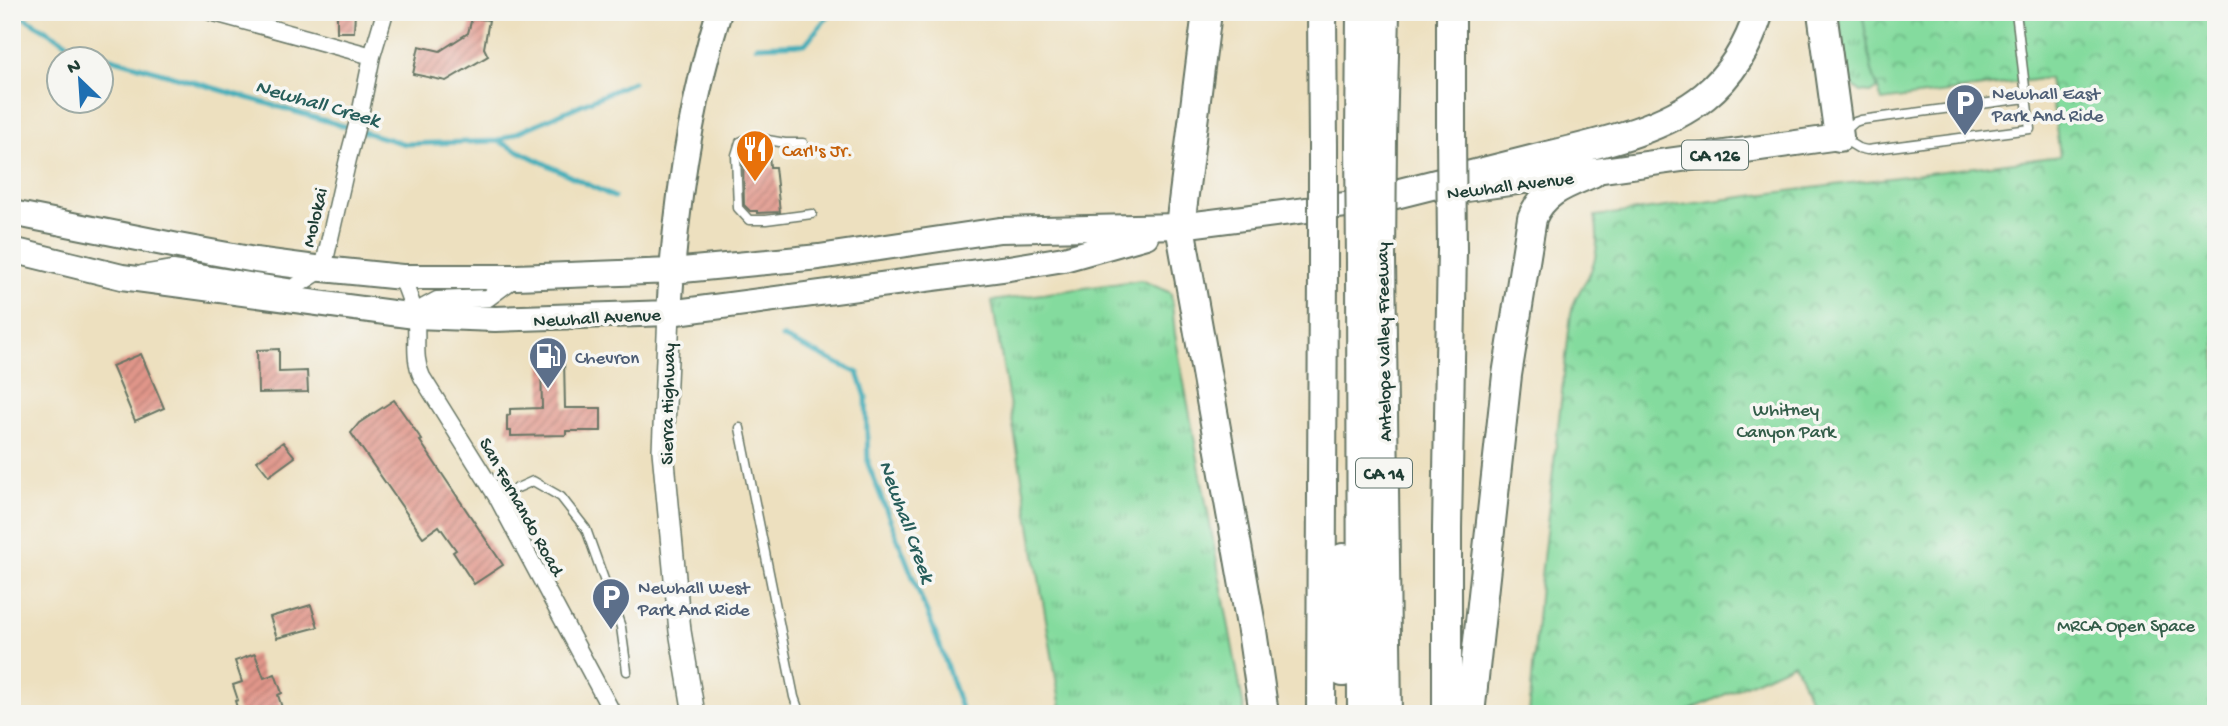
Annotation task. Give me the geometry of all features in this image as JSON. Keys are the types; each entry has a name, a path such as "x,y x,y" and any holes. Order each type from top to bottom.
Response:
{"highway":[{"path":"1207,12 1180,226 1252,631 1264,714"},
{"name":"Antelope Valley Freeway","path":"1322,12 1351,144 1352,264 1387,714"},
{"path":"1339,12 1351,144"},
{"path":"1351,144 1361,12"},
{"name":"Antelope Valley Freeway","path":"1321,714 1352,264 1351,144 1385,12"},
{"path":"1447,714 1452,250 1451,12"},
{"path":"1360,203 1585,146 1633,132 1681,112 1704,97 1724,78 1741,56 1754,31 1759,12"},
{"path":"1822,12 1839,137"},
{"path":"1470,714 1507,375 1532,218 1536,207 1545,196 1558,187 1592,173"},
{"path":"1344,714 1352,264"},
{"path":"1352,264 1362,714"}],"main road":[{"name":"Sierra Highway","path":"694,714 680,632 663,451 672,271 684,170 719,12"},
{"name":"Newhall Avenue","path":"12,213 255,260 402,276 516,277 672,271 819,257 1000,230 1180,226 1592,173 1839,137"},
{"name":"Newhall Avenue","path":"12,250 122,277 415,316 534,319 669,313 1064,259 1180,226"}],"street":[{"path":"211,12 372,56"},
{"name":"Molokai","path":"122,277 173,269 293,288 323,269 372,56 385,12"},
{"name":"San Fernando Road","path":"402,276 415,316 415,363 497,497 613,714"},
{"path":"415,316 437,300 488,298 516,277"}],"lane":[{"path":"2016,12 2026,98 2029,129 1867,150 1839,137 1851,125 1861,120 2026,98"},
{"path":"803,143 751,137 740,142 736,155 738,208 749,220 812,214"},
{"path":"740,428 794,697 800,714"},
{"path":"497,497 533,481 561,497 586,529 621,627 627,671"}],"green space":[{"path":"1837,12 1902,12 1882,85 1870,93 1861,92 1850,83"},
{"name":"Whitney Canyon Park","path":"1862,12 2216,12 2216,714 1817,714 1794,663 1682,714 1529,714 1540,585 1571,313 1596,255 1595,216 2060,156 2049,78 1882,101 1872,71"},
{"path":"1141,280 1171,293 1175,334 1245,714 1062,714 992,301"}],"building":[{"path":"337,12 355,12 354,32 337,32"},
{"path":"472,18 489,20 484,48 488,56 446,81 413,74 419,46 440,51 468,33"},
{"name":"Carl's Jr.","path":"769,152 770,167 775,167 780,212 757,213 744,205 743,157 746,157 745,154"},
{"path":"279,349 279,372 307,371 308,392 258,393 257,350"},
{"path":"141,354 164,408 135,421 112,366"},
{"path":"541,359 564,359 565,408 601,408 601,431 511,436 511,431 507,431 510,409 542,408"},
{"path":"394,400 503,565 474,584 453,552 456,550 439,526 423,537 351,433 359,423"},
{"path":"283,442 295,457 269,476 257,461"},
{"path":"311,605 318,627 277,638 270,617"},
{"path":"255,654 264,678 275,674 282,693 278,695 284,714 239,714 233,685 242,682 235,661"}],"waterway":[{"name":"Newhall Creek","path":"15,12 74,47 405,144 498,141 614,197"},
{"path":"756,46 805,44 833,12"},
{"path":"498,141 633,82"},
{"name":"Newhall Creek","path":"782,337 858,373 866,397 868,464 939,643 963,714"}],"place":[{"name":"Newhall East Park And Ride","path":"1965,137"},
{"name":"Carl's Jr.","path":"755,183"},
{"name":"Chevron","path":"548,390"},
{"name":"Newhall West Park And Ride","path":"611,631"}],"park label":[{"name":"MRCA Open Space","path":"2126,624"}]}
